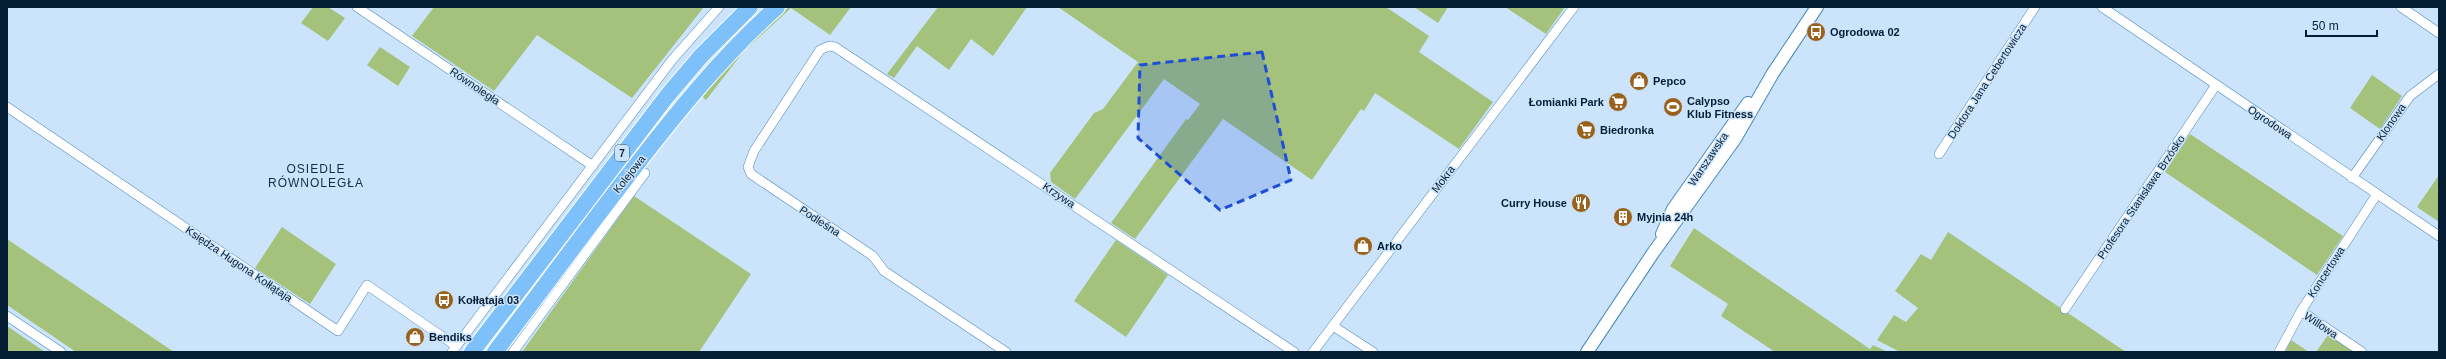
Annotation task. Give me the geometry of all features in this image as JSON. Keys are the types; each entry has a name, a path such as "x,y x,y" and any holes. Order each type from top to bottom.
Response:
{"highway":[{"name":"Kolejowa","path":"472,352 667,96 701,56 750,7"},
{"name":"Kolejowa","path":"495,352 660,134 724,58 777,7"},
{"path":"645,173 660,134"}],"street":[{"name":"Równoległa","path":"357,7 593,166"},
{"path":"454,349 672,60 719,7"},
{"name":"Mokra","path":"1313,352 1574,7"},
{"name":"Warszawska","path":"1587,352 1653,252 1673,210 1735,128 1817,7"},
{"name":"Doktora Jana Cebertowicza","path":"1939,154 2035,7"},
{"name":"Ogrodowa","path":"2102,7 2439,236"},
{"path":"2401,7 2439,32"},
{"name":"Krzywa","path":"820,50 829,46 835,47 1294,352"},
{"name":"Podleśna","path":"820,50 754,151 748,167 752,177 873,256 884,271 1006,352"},
{"name":"Klonowa","path":"2352,178 2410,96 2439,74"},
{"name":"Profesora Stanisława Brzósko","path":"2066,309 2216,85"},
{"name":"Księdza Hugona Kołłątaja","path":"7,107 338,330 367,286 454,349"},
{"name":"Kolejowa","path":"513,352 645,173"},
{"name":"Koncertowa","path":"2279,352 2301,311 2377,194"},
{"name":"Willowa","path":"2301,311 2362,352"},
{"path":"7,316 60,352"},
{"path":"1333,326 1373,352"}],"highlighted area":[{"path":"1262,52 1291,180 1220,210 1138,138 1140,65"}],"green space":[{"path":"313,7 328,7 345,18 328,41 301,23"},
{"path":"434,7 704,7 632,98 537,35 494,91 412,36"},
{"path":"789,7 851,7 830,35 791,8 744,51 706,100 702,96 731,60"},
{"path":"938,7 1027,7 993,56 971,39 949,70 917,46 894,78 887,74"},
{"path":"1058,7 1386,7 1429,36 1419,52 1493,102 1459,149 1375,93 1364,111 1361,109 1312,180 1223,119 1135,239 1111,223 1186,119 1188,120 1200,104 1164,79 1075,199 1051,182 1050,173 1094,113 1103,109 1138,62"},
{"path":"1414,7 1448,7 1438,23"},
{"path":"1505,7 1565,7 1546,34"},
{"path":"380,47 410,67 398,86 367,65"},
{"path":"2372,75 2402,96 2380,129 2350,108"},
{"path":"2190,134 2343,236 2317,275 2165,172"},
{"path":"2439,175 2439,222 2417,207"},
{"path":"634,196 751,274 699,352 522,352"},
{"path":"282,227 336,264 310,304 255,268"},
{"path":"1694,228 1870,349 1873,345 1888,352 1775,352 1721,316 1728,304 1670,266"},
{"path":"1948,232 2126,352 1900,352 1877,340 1894,315 1906,322 1918,308 1895,291 1921,254 1931,260"},
{"path":"7,239 174,352 76,352 7,305"},
{"path":"1116,240 1168,275 1126,337 1074,301"},
{"path":"7,326 45,352 7,352"},
{"path":"2328,335 2354,352 2316,352"},
{"path":"2291,340 2309,352 2285,352"}],"place":[{"name":"Ogrodowa 02","path":"1816,32"},
{"name":"Pepco","path":"1639,81"},
{"name":"Łomianki Park","path":"1618,102"},
{"name":"Calypso Klub Fitness","path":"1673,107"},
{"name":"Biedronka","path":"1586,130"},
{"name":"Curry House","path":"1581,203"},
{"name":"Myjnia 24h","path":"1623,217"},
{"name":"Arko","path":"1363,246"},
{"name":"Kołłątaja 03","path":"444,300"},
{"name":"Bendiks","path":"415,337"}],"district":[{"name":"OSIEDLE RÓWNOLEGŁA","path":"316,176"}]}
